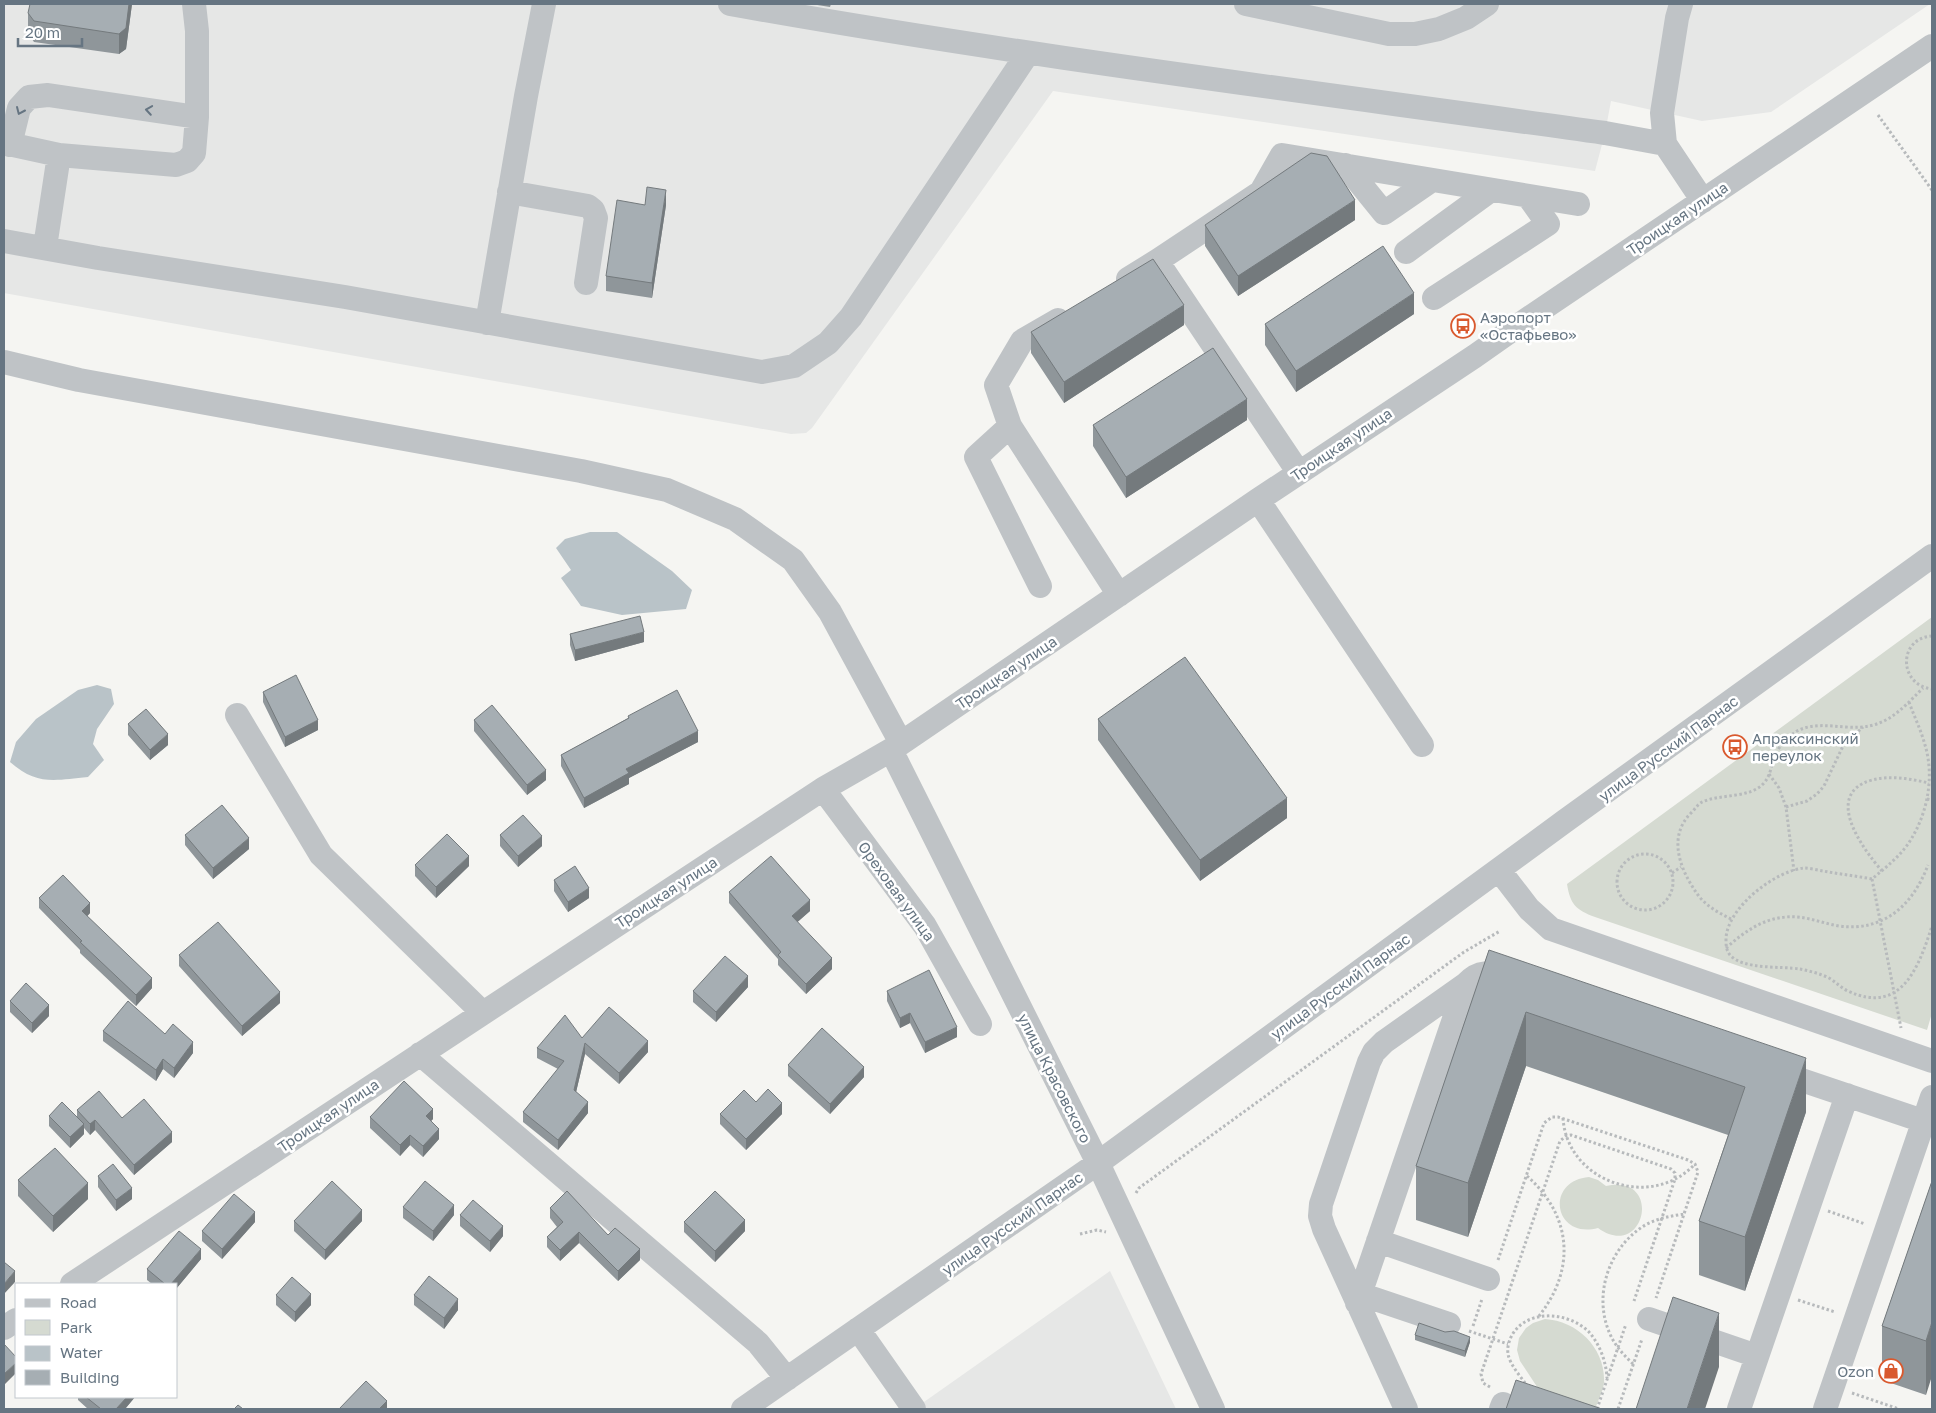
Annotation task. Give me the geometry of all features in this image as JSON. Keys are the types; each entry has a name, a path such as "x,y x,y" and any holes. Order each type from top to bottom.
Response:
{"street":[{"path":"194,4 197,31 197,117 194,153 187,161 176,165 60,155 7,144 19,108 28,97 48,95 197,117"},
{"path":"487,323 544,4"},
{"path":"730,4 1028,53 1605,133 1665,144"},
{"path":"1246,4 1390,34 1406,34 1439,29 1466,18 1487,4"},
{"path":"1681,4 1677,18 1662,113 1665,144 1703,201"},
{"name":"Троицкая улица","path":"74,1283 823,789 896,746 1932,46"},
{"path":"4,241 98,258 345,297 762,372 794,366 828,343 851,317 1028,53"},
{"path":"45,247 60,155"},
{"path":"1106,291 1157,261 1261,192 1282,155 1578,204"},
{"path":"1345,165 1384,213 1432,180"},
{"path":"1406,252 1491,190"},
{"path":"509,192 588,206 592,210 596,218 586,283"},
{"path":"1434,298 1548,224 1528,196"},
{"path":"1157,261 1299,473"},
{"path":"1072,311 1022,341 996,385 1010,426 1119,595"},
{"name":"улица Красовского","path":"4,362 89,382 591,474 666,490 735,519 793,560 830,612 1098,1164 1213,1409"},
{"path":"1010,426 976,457 1040,586"},
{"path":"1258,500 1422,745"},
{"name":"улица Русский Парнас","path":"743,1409 1098,1164 1932,556"},
{"path":"237,715 321,855 483,1013"},
{"name":"Ореховая улица","path":"823,789 925,926 980,1024"},
{"path":"1499,870 1529,909 1551,930 1932,1061"},
{"path":"1406,1409 1359,1298 1324,1229 1320,1210 1321,1204 1368,1062 1378,1047 1480,973 1488,973 1536,989"},
{"path":"1359,1298 1466,984"},
{"path":"420,1054 758,1343 787,1379"},
{"path":"1752,1063 1928,1123"},
{"path":"1739,1409 1847,1095"},
{"path":"1825,1409 1886,1231 1928,1123 1932,1097"},
{"path":"1378,1241 1488,1279"},
{"path":"1359,1298 1460,1328"},
{"path":"1637,1314 1757,1356"},
{"path":"4,1328 15,1321"},
{"path":"858,1329 914,1409"}],"path":[{"path":"1878,116 1932,190"},
{"path":"1932,636 1924,636 1913,644 1907,655 1906,668 1912,680 1923,688 1932,689"},
{"path":"1731,919 1714,909 1699,896 1681,867 1677,843 1684,820 1701,803 1754,790 1763,784 1769,774 1774,757 1783,742 1797,732 1813,726 1863,727 1877,724 1892,717 1923,688"},
{"path":"1872,879 1891,863 1908,844 1920,823 1927,799 1929,783 1926,746 1909,702"},
{"path":"1786,807 1807,800 1817,794 1824,786 1843,746 1863,727"},
{"path":"1769,774 1779,788 1786,807 1794,871"},
{"path":"1882,870 1870,857 1847,813 1851,796 1858,788 1871,780 1892,778 1929,783"},
{"path":"1927,799 1932,800"},
{"path":"1640,854 1653,855 1665,862 1672,873 1673,887 1668,899 1658,908 1644,911 1631,907 1622,898 1617,885 1619,872 1627,860 1640,854"},
{"path":"1726,948 1749,929 1774,919 1788,917 1804,918 1847,926 1861,926 1880,920 1902,908 1922,882 1928,865"},
{"path":"1672,873 1681,867"},
{"path":"1872,879 1805,868 1782,876 1761,888 1739,908 1731,919 1726,934 1726,948 1732,957 1742,962 1763,967 1786,967 1815,973 1828,978 1847,991 1861,996 1877,998 1894,992 1907,982 1920,961 1932,926"},
{"path":"1872,879 1906,1052"},
{"path":"1133,1198 1139,1188 1464,952 1500,931"},
{"path":"1508,1344 1460,1328 1488,1279 1493,1275 1544,1123 1552,1117 1563,1118 1695,1164 1698,1172 1684,1214 1637,1314 1618,1348 1598,1409"},
{"path":"1563,1118 1566,1136 1575,1154 1584,1165 1608,1182 1637,1188 1666,1184 1685,1173 1695,1164"},
{"path":"1499,1400 1485,1385 1481,1377 1560,1141 1566,1136 1571,1135 1671,1169 1675,1173 1675,1179 1662,1218 1637,1314 1633,1364 1618,1409"},
{"path":"1526,1176 1543,1192 1558,1217 1563,1234 1564,1264 1559,1283 1553,1297 1538,1317"},
{"path":"1809,1205 1886,1231"},
{"path":"1633,1364 1618,1348 1610,1334 1605,1319 1603,1295 1608,1272 1614,1257 1634,1233 1662,1218 1684,1214"},
{"path":"1779,1293 1856,1319"},
{"path":"1530,1390 1509,1358 1508,1344 1513,1333 1523,1323 1538,1317 1555,1316 1564,1318 1587,1331 1600,1349 1605,1364 1607,1381"},
{"path":"1833,1386 1899,1409"}],"shaded area":[{"path":"4,4 1930,4 1771,112 1702,121 1611,101 1595,171 1053,91 812,428 806,433 791,434 4,293"},
{"path":"1110,1271 1176,1409 914,1409"}],"green space":[{"path":"1932,617 1932,1013 1927,1030 1595,917 1583,912 1575,905 1570,897 1567,884"},
{"path":"1589,1177 1598,1180 1606,1186 1624,1185 1636,1192 1641,1203 1641,1215 1636,1226 1627,1234 1614,1235 1598,1228 1583,1229 1572,1226 1564,1218 1560,1208 1560,1198 1565,1188 1575,1181"},
{"path":"1545,1319 1557,1321 1579,1331 1595,1348 1600,1359 1604,1383 1595,1409 1549,1405 1520,1361 1517,1350 1519,1338 1526,1328 1533,1323"}],"water":[{"path":"590,532 617,532 672,571 692,590 686,609 622,615 581,606 561,578 571,570 556,548 565,539"},
{"path":"97,685 111,689 114,704 97,729 93,744 104,760 88,777 47,780 29,775 10,762 16,742 36,719 78,690"}],"building":[{"path":"30,4 129,4 126,28 119,34 34,21 28,13"},
{"path":"1311,153 1327,156 1355,200 1238,276 1205,225"},
{"path":"647,187 666,190 652,283 606,276 617,200 645,205"},
{"path":"1383,246 1414,293 1296,371 1265,324"},
{"path":"1153,259 1184,305 1064,382 1031,332"},
{"path":"1213,348 1247,399 1126,477 1093,425"},
{"path":"640,616 644,632 575,650 570,634"},
{"path":"1185,657 1287,798 1200,860 1098,719"},
{"path":"296,675 318,720 285,737 263,692"},
{"path":"677,690 698,731 626,769 629,773 584,798 561,755"},
{"path":"492,705 546,770 527,785 474,720"},
{"path":"146,709 168,734 150,750 128,724"},
{"path":"222,805 249,838 213,868 185,835"},
{"path":"523,815 542,836 518,856 500,835"},
{"path":"447,834 469,856 436,887 415,865"},
{"path":"771,856 810,900 792,916 832,958 806,984 778,955 781,952 729,892"},
{"path":"575,866 589,888 568,902 554,880"},
{"path":"63,875 90,903 82,911 152,978 136,995 80,942 82,941 39,898"},
{"path":"218,922 280,992 242,1026 179,955"},
{"path":"1489,950 1806,1058 1745,1237 1699,1221 1745,1087 1526,1012 1468,1183 1416,1166"},
{"path":"725,956 748,976 716,1012 693,991"},
{"path":"929,970 957,1027 925,1042 910,1013 900,1018 887,991"},
{"path":"26,983 49,1005 32,1023 10,1001"},
{"path":"128,1001 165,1034 173,1024 193,1042 174,1068 163,1059 156,1070 103,1031"},
{"path":"609,1007 648,1041 619,1073 585,1043 574,1090 588,1102 558,1140 523,1112 564,1061 537,1048 565,1015 582,1038"},
{"path":"822,1028 864,1067 830,1104 788,1065"},
{"path":"404,1081 433,1109 426,1116 439,1129 423,1146 410,1135 400,1145 370,1117"},
{"path":"768,1089 782,1103 746,1139 720,1114 744,1090 756,1102"},
{"path":"99,1091 122,1118 144,1099 172,1132 134,1165 95,1120 90,1124 77,1110"},
{"path":"62,1102 84,1124 70,1137 49,1116"},
{"path":"55,1148 88,1183 53,1216 18,1180"},
{"path":"113,1164 132,1188 116,1200 98,1176"},
{"path":"332,1181 362,1210 325,1250 294,1221"},
{"path":"425,1181 454,1205 433,1231 403,1207"},
{"path":"1932,1181 1932,1322 1926,1341 1882,1326"},
{"path":"567,1191 608,1235 615,1228 640,1249 618,1271 579,1232 560,1250 547,1237 563,1222 550,1208"},
{"path":"715,1191 745,1220 715,1251 684,1222"},
{"path":"234,1194 255,1212 222,1249 202,1231"},
{"path":"473,1200 503,1226 490,1241 460,1215"},
{"path":"179,1231 201,1249 172,1283 164,1283 147,1269"},
{"path":"4,1262 15,1271 4,1284"},
{"path":"429,1276 458,1299 444,1318 414,1295"},
{"path":"292,1277 311,1294 295,1312 276,1295"},
{"path":"1673,1297 1719,1313 1687,1409 1636,1409"},
{"path":"1419,1323 1445,1332 1454,1331 1470,1337 1465,1351 1415,1335"},
{"path":"4,1344 15,1356 15,1364 4,1374"},
{"path":"1516,1380 1602,1409 1506,1409"},
{"path":"366,1381 387,1401 379,1409 339,1409"},
{"path":"87,1398 126,1398 116,1409 101,1409"},
{"path":"238,1405 243,1409 234,1409"}],"place":[{"name":"Аэропорт «Остафьево»","path":"1463,326"},
{"name":"Апраксинский переулок","path":"1735,747"},
{"name":"Ozon","path":"1891,1371"}]}
